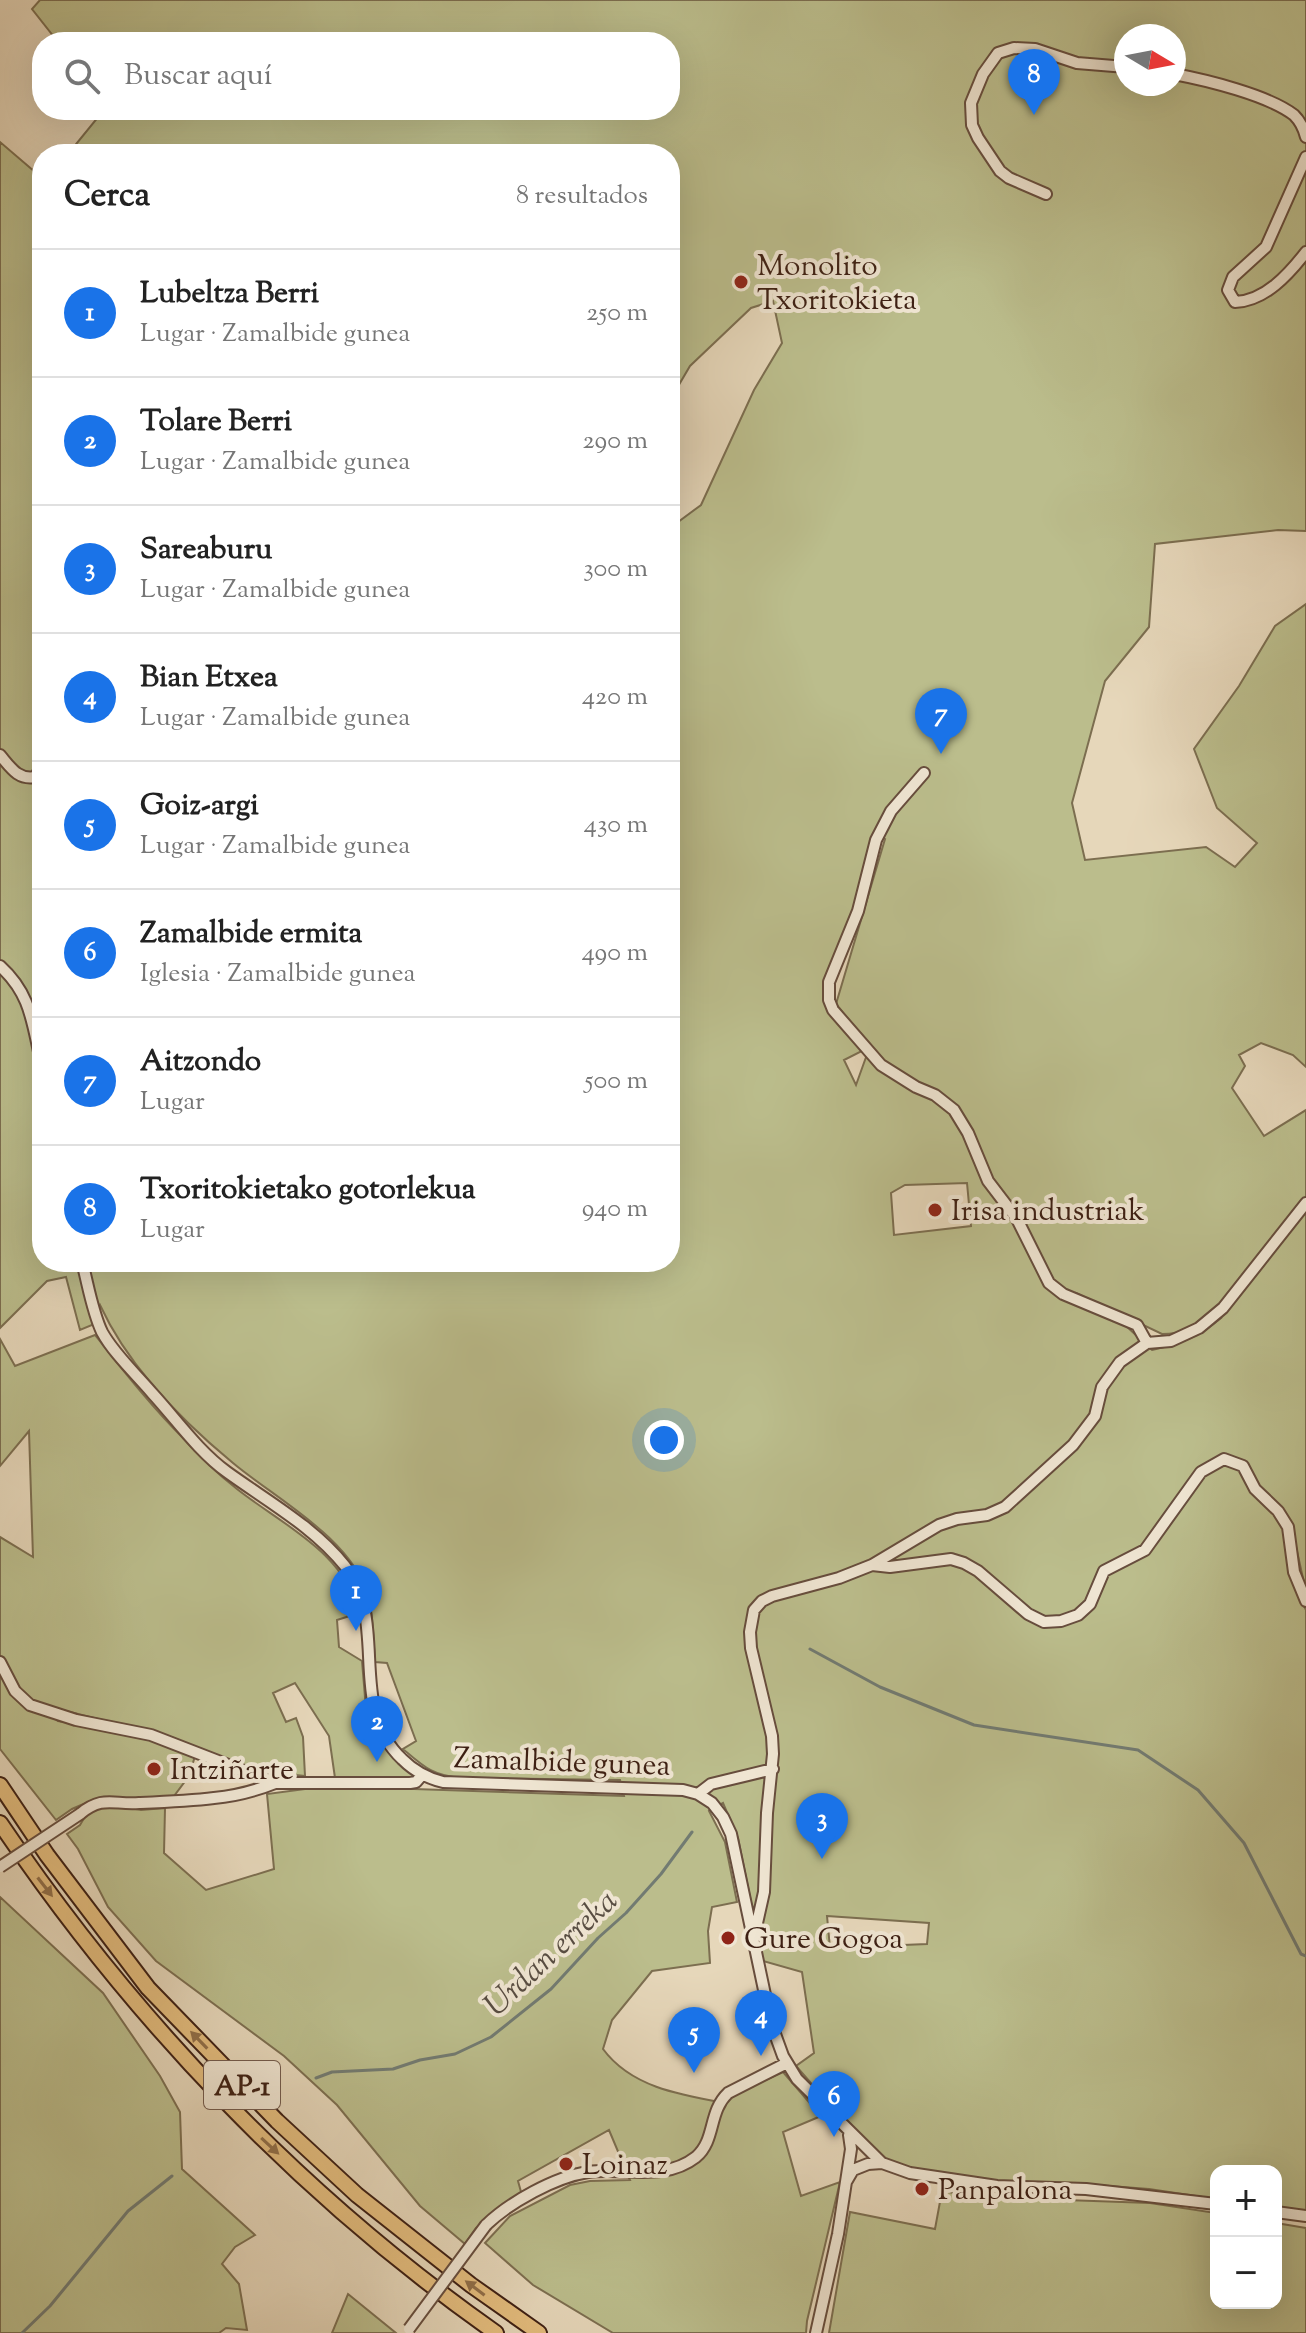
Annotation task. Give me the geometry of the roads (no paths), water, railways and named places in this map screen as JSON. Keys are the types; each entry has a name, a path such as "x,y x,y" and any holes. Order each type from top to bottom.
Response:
{"highway":[{"name":"AP-1","path":"0,1785 47,1855 148,1988 277,2121 357,2195 471,2285 539,2333"},
{"name":"AP-1","path":"0,1823 132,1999 261,2138 347,2217 458,2307 496,2333"}],"street":[{"path":"1046,194 1000,171 978,138 972,125 971,103 983,74 998,53 1014,48 1035,49 1077,63 1114,66"},
{"path":"1186,77 1270,103 1295,116 1306,137"},
{"path":"1306,157 1266,247 1233,277 1228,290 1235,302 1249,302 1273,286 1293,269 1306,252"},
{"path":"0,755 18,776 32,778"},
{"path":"924,773 891,811 876,840 858,911 829,982 829,1000 833,1010 881,1065 935,1095 954,1110 968,1133 988,1181 1017,1219 1049,1283 1063,1294 1137,1325 1147,1343"},
{"path":"0,966 22,988 32,1026"},
{"path":"753,1938 764,1892 767,1813 773,1769 772,1736 751,1648 754,1610 772,1596 839,1578 872,1565 939,1525 987,1515 1005,1507 1073,1445 1095,1416 1102,1387 1120,1362 1147,1343 1171,1341 1199,1328 1223,1308 1306,1203"},
{"name":"Zamalbide gunea","path":"85,1272 102,1331 123,1359 214,1462 326,1544 357,1583 365,1602 373,1712 387,1742 398,1756 422,1775 443,1782 675,1789 698,1794 718,1809 734,1845 771,2023 787,2063 797,2079 882,2163"},
{"path":"872,1565 890,1567 951,1559 978,1571 1028,1614 1044,1622 1061,1621 1078,1615 1090,1604 1104,1571 1145,1550 1201,1472 1224,1459 1243,1466 1255,1489 1278,1511 1288,1527 1294,1572 1306,1601"},
{"name":"Zamalbide gunea","path":"0,1662 15,1691 30,1705 76,1720 151,1735 275,1783"},
{"path":"698,1794 711,1784 773,1769"},
{"name":"Zamalbide gunea","path":"0,1867 97,1803 213,1799 247,1793 275,1783 410,1783 416,1782 422,1775"},
{"path":"407,2331 486,2225 505,2208 540,2189 576,2175 589,2172 657,2173 694,2158 704,2149 714,2113 722,2099 787,2063"},
{"path":"816,2333 846,2182 851,2149 848,2131"},
{"path":"846,2182 859,2152 858,2141"},
{"path":"853,2170 882,2163 910,2173 982,2184 1099,2190 1210,2203"},
{"path":"1282,2213 1306,2216"}],"waterway":[{"path":"810,1649 880,1687 974,1725 1138,1750 1198,1790 1244,1843 1301,1954 1306,1956"},
{"name":"Urdan erreka","path":"316,2078 332,2072 393,2069 455,2054 491,2037 551,1989 626,1913 661,1874 692,1832"},
{"name":"Urdan erreka","path":"22,2333 50,2306 128,2211 172,2176"}],"place":[{"name":"Txoritokietako gotorlekua","path":"1034,115"},
{"name":"Monolito Txoritokieta","path":"741,282"},
{"name":"Aitzondo","path":"941,754"},
{"name":"Irisa industriak","path":"935,1210"},
{"name":"Lubeltza Berri","path":"356,1631"},
{"name":"Tolare Berri","path":"377,1762"},
{"name":"Intziñarte","path":"154,1769"},
{"name":"Sareaburu","path":"822,1859"},
{"name":"Gure Gogoa","path":"728,1938"},
{"name":"Bian Etxea","path":"761,2056"},
{"name":"Goiz-argi","path":"694,2073"},
{"name":"Zamalbide ermita","path":"834,2137"},
{"name":"Loinaz","path":"566,2164"},
{"name":"Panpalona","path":"922,2189"}]}
